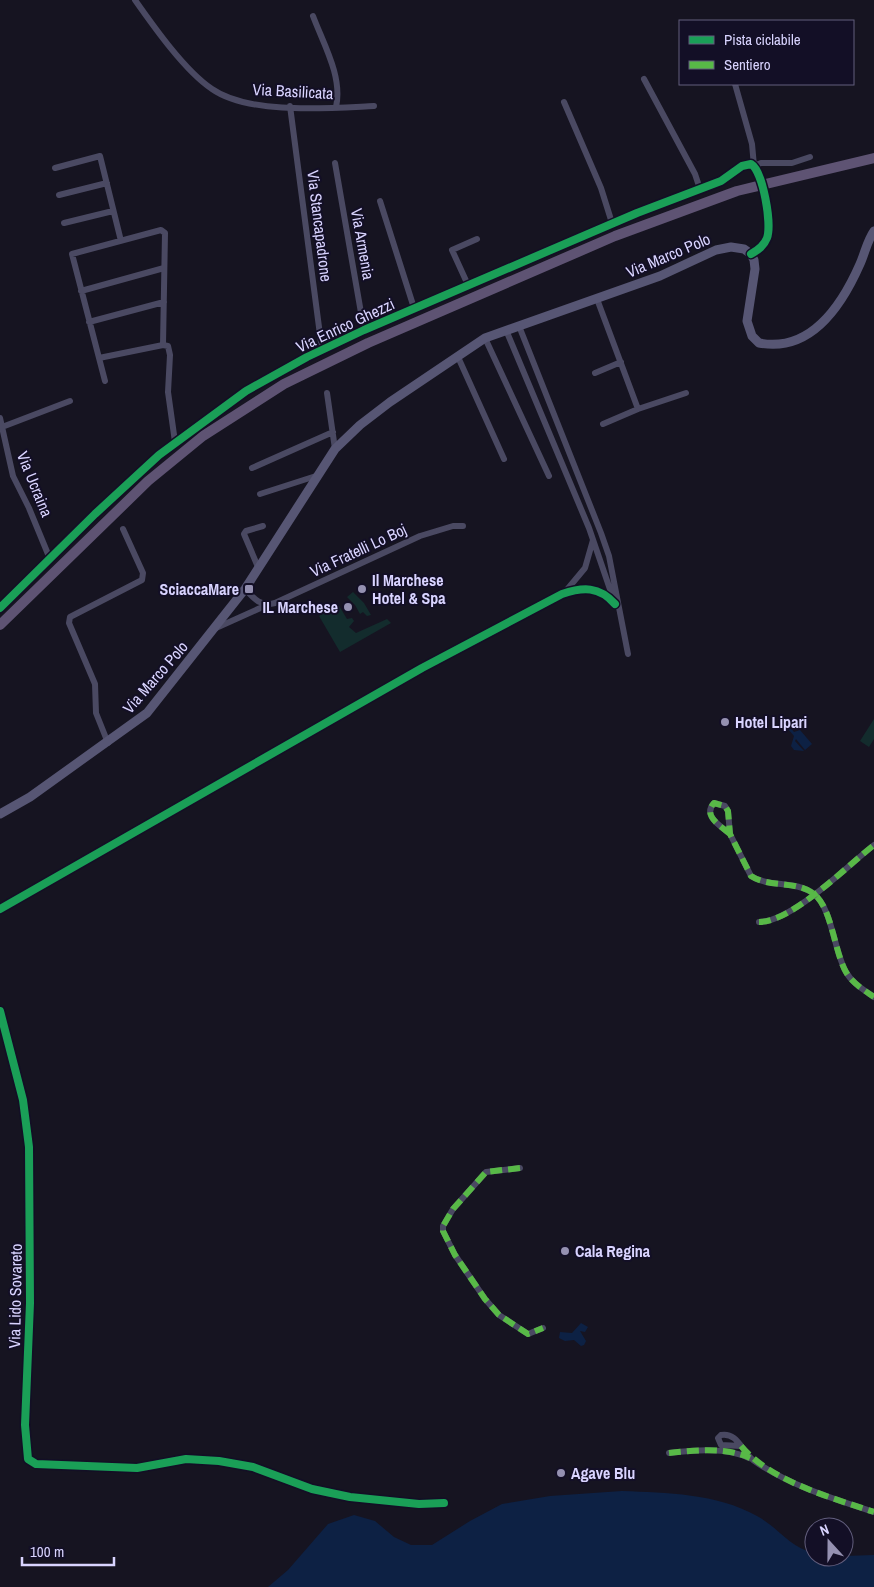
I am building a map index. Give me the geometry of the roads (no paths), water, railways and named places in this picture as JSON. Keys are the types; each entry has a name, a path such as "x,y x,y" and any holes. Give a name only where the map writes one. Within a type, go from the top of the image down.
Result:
{"main road":[{"path":"0,625 148,481 210,431 284,384 368,343 615,236 736,192 874,158"}],"street":[{"name":"Via Basilicata","path":"135,0 193,72 213,90 241,102 290,106 374,106"},
{"path":"313,16 332,66 337,88 336,107"},
{"path":"644,79 695,174 700,189"},
{"path":"735,85 752,144 755,169 769,219 767,239 763,246 751,254 755,270 747,321 752,336 759,343 780,345 803,336 818,326 836,310 847,293 874,232"},
{"path":"564,102 601,188 612,224"},
{"name":"Via Stancapadrone","path":"290,106 322,350"},
{"path":"55,168 100,156 112,211 121,241"},
{"name":"Via Enrico Ghezzi","path":"0,608 109,501 175,442 246,391 322,350 364,330 612,224 721,181 742,166 751,164 755,169 761,163 792,164 810,157"},
{"name":"Via Armenia","path":"335,163 364,330"},
{"path":"59,195 107,183"},
{"path":"380,201 414,308"},
{"path":"64,223 112,211"},
{"path":"105,381 72,254 160,230 165,233 163,345"},
{"path":"468,285 452,250 477,239"},
{"name":"Via Marco Polo","path":"0,814 30,797 108,743 147,713 245,589 335,449 360,425 390,402 485,338 660,276 723,248 744,249 751,254"},
{"path":"81,291 164,268"},
{"path":"597,299 638,408"},
{"path":"89,322 164,302"},
{"path":"519,326 598,523 612,570 628,654"},
{"path":"506,330 593,540 620,617"},
{"path":"485,338 549,476"},
{"path":"99,358 163,345 168,346 170,355 168,392 175,442"},
{"path":"458,357 504,459"},
{"path":"595,373 621,362"},
{"path":"327,393 335,449"},
{"path":"603,424 638,408 686,393"},
{"path":"2,427 70,401"},
{"name":"Via Ucraina","path":"0,418 14,476 30,508 50,559"},
{"path":"252,468 333,432"},
{"path":"0,453 7,450"},
{"path":"260,494 316,476"},
{"path":"258,567 244,534 246,530 263,526"},
{"name":"Via Fratelli Lo Boj","path":"216,628 267,605 286,599 420,536 453,526 463,526"},
{"path":"108,743 96,713 95,684 69,623 70,617 142,580 143,573 123,529"},
{"path":"562,594 576,581 585,568 593,540"},
{"path":"585,568 602,564 612,570"},
{"path":"0,909 422,668 562,594 578,589 596,589 607,582 612,570"},
{"path":"245,589 258,602 267,605"},
{"path":"596,589 615,604"},
{"path":"730,834 712,820 709,814 714,804 725,806 728,811 730,834 752,876 764,881 804,888 814,894 824,908 846,973 856,985 874,997"},
{"path":"759,922 780,918 814,894 874,845"},
{"name":"Via Lido Sovareto","path":"0,1011 23,1100 29,1147 30,1303 25,1425 28,1459 36,1464 137,1468 186,1459 219,1461 253,1467 312,1489 350,1497 419,1504 444,1502"},
{"path":"520,1168 486,1172 453,1209 443,1226 443,1231 455,1255 499,1315 528,1334 543,1328"},
{"path":"741,1446 752,1459"},
{"path":"669,1453 688,1451 737,1452 811,1491 874,1512"}],"water":[{"path":"790,727 794,732 800,730 812,744 805,750 796,739 795,741 804,751 794,750 791,746 794,736 788,729"},
{"path":"581,1323 588,1327 585,1332 580,1331 586,1341 584,1345 581,1346 574,1340 565,1341 559,1338 560,1332 572,1333"},
{"path":"622,1491 691,1496 725,1503 757,1516 798,1547 804,1549 804,1567 854,1567 854,1556 874,1555 874,1587 268,1587 288,1570 328,1524 354,1515 375,1521 394,1537 411,1545 432,1545 470,1521 502,1504 550,1496"}],"place":[{"name":"SciaccaMare","path":"249,589"},
{"name":"Il Marchese Hotel & Spa","path":"362,589"},
{"name":"IL Marchese","path":"348,607"},
{"name":"Hotel Lipari","path":"725,722"},
{"name":"Cala Regina","path":"565,1251"},
{"name":"Agave Blu","path":"561,1473"}]}
